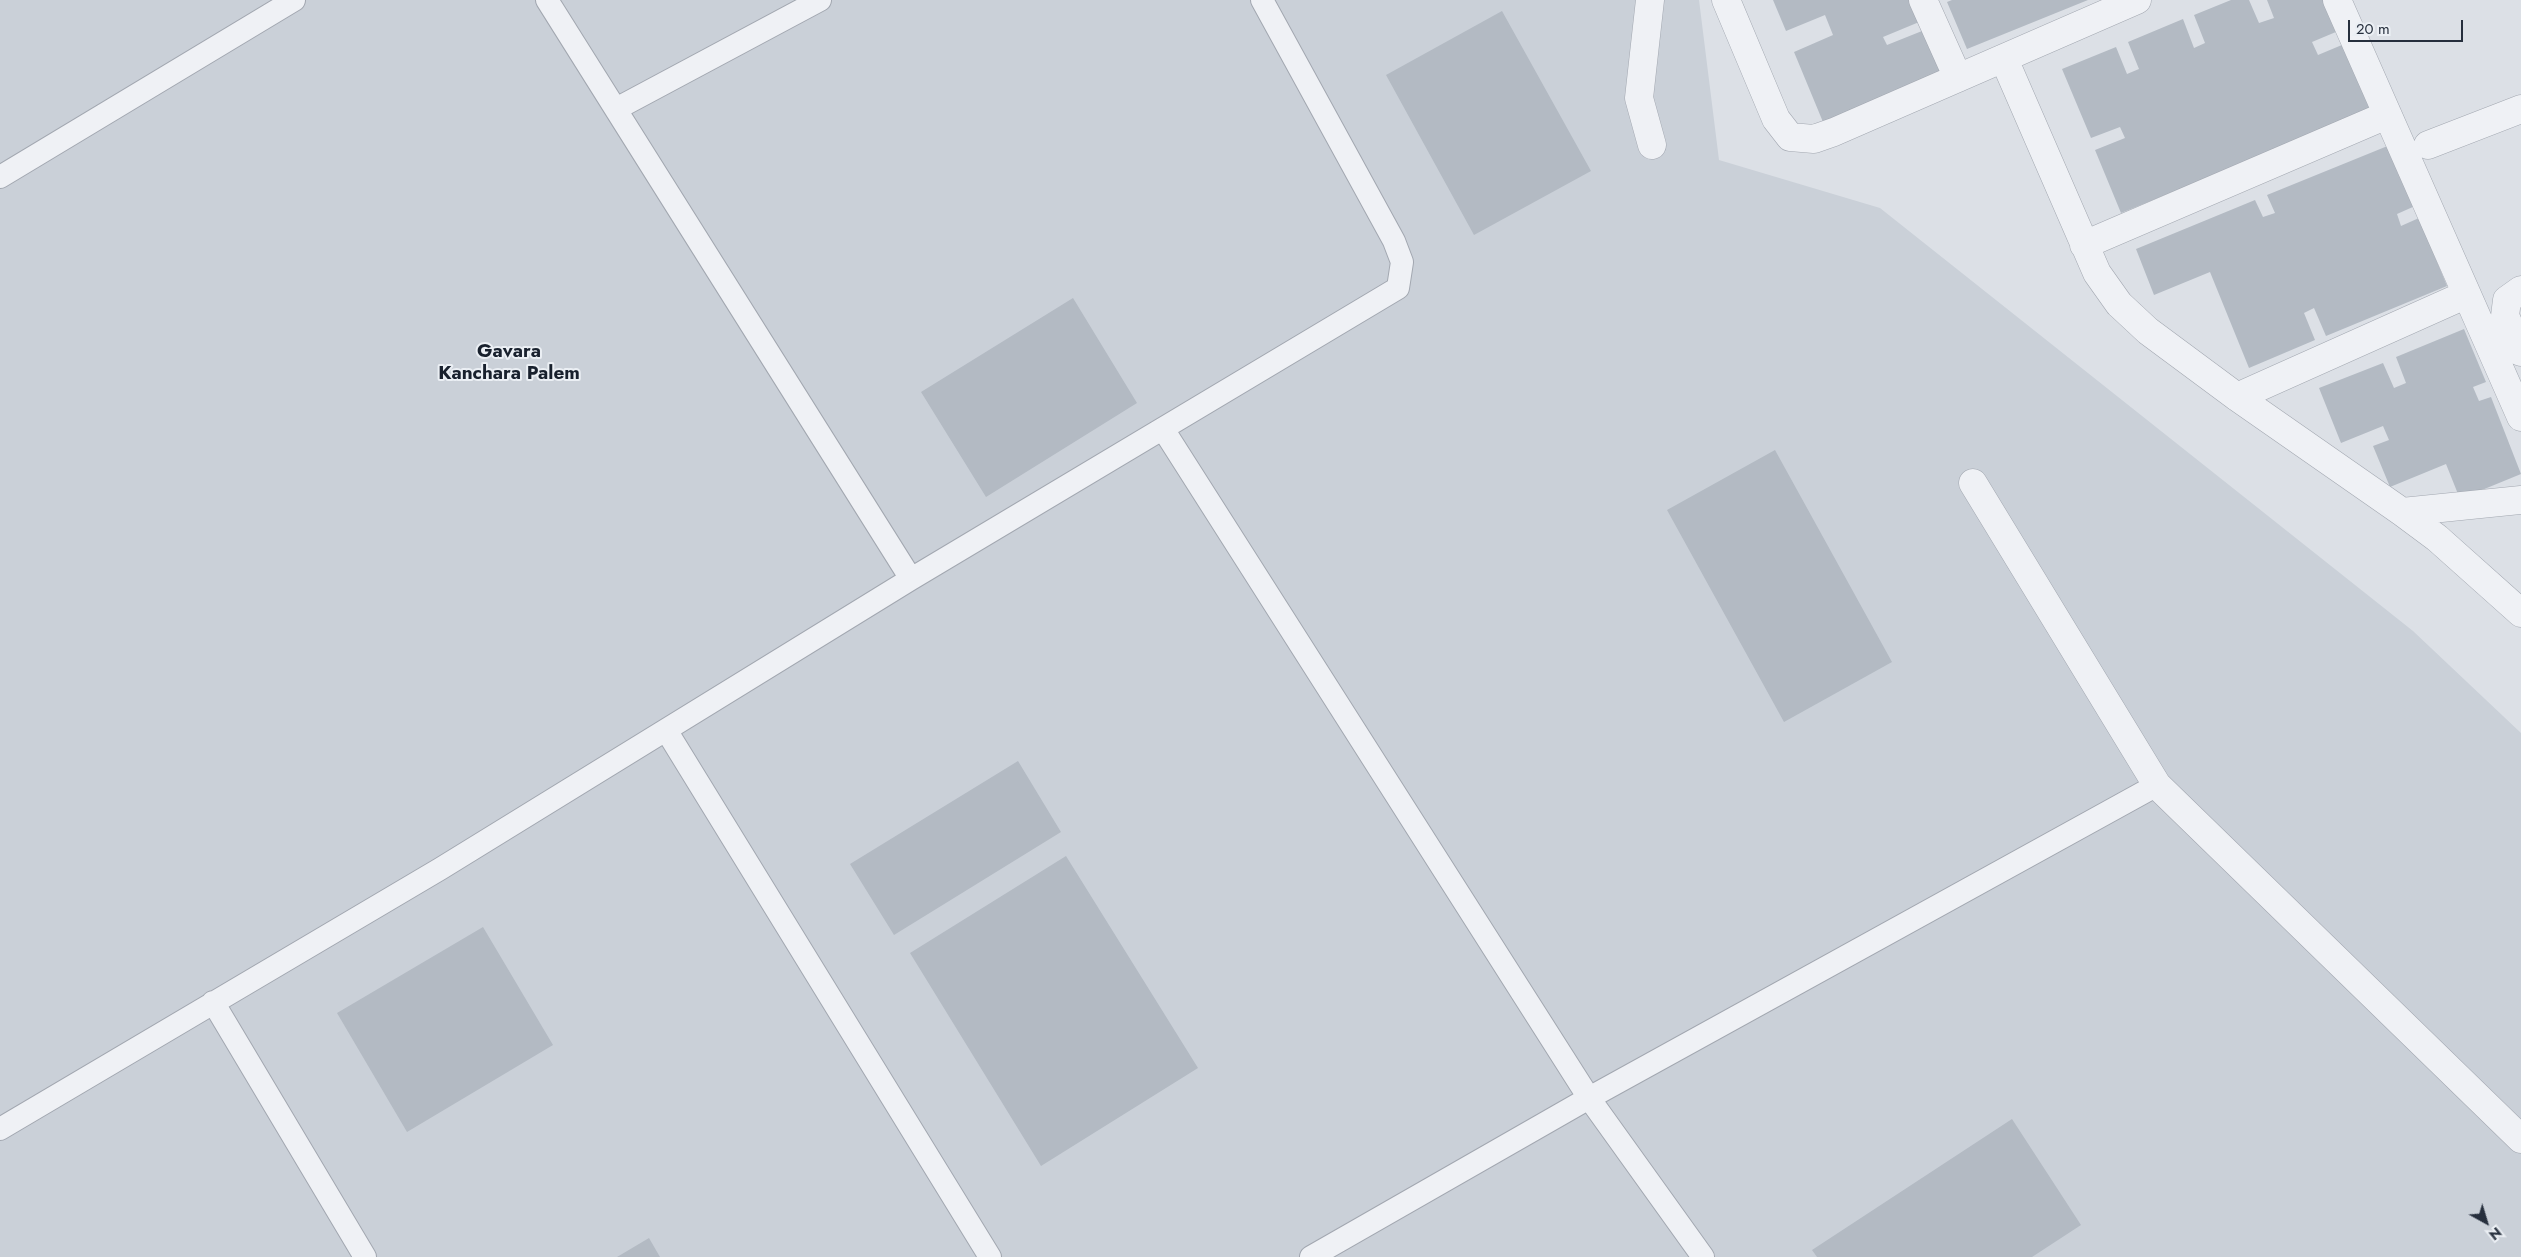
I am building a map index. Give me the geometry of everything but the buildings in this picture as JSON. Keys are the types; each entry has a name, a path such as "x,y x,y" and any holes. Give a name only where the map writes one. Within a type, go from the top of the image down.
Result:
{"street":[{"path":"1650,0 1639,98 1652,145"},
{"path":"1726,0 1776,119 1790,137 1814,139 2004,59 2137,0"},
{"path":"1923,0 1958,78"},
{"path":"2337,0 2465,295 2521,417"},
{"path":"2004,59 2097,273 2119,304 2148,331 2237,397 2437,538 2521,613"},
{"path":"2428,145 2521,109"},
{"path":"2084,245 2387,115"},
{"path":"2521,290 2507,300 2505,316 2521,352"},
{"path":"2237,397 2465,295"},
{"path":"1973,483 2157,785 2521,1139"},
{"path":"2402,512 2521,500"}],"lane":[{"path":"0,178 294,0"},
{"path":"547,0 911,579"},
{"path":"616,109 820,0"},
{"path":"0,1129 440,869 911,579 1398,288 1402,262 1394,241 1262,0"},
{"path":"1163,429 1589,1098 1703,1257"},
{"path":"666,730 990,1257"},
{"path":"1311,1257 1589,1098 2157,785"},
{"path":"214,1002 365,1257"}],"shaded area":[{"path":"0,0 1699,0 1719,160 1880,208 2413,631 2521,733 2521,1257 0,1257"}],"district":[{"name":"Gavara Kanchara Palem","path":"509,363"}]}
